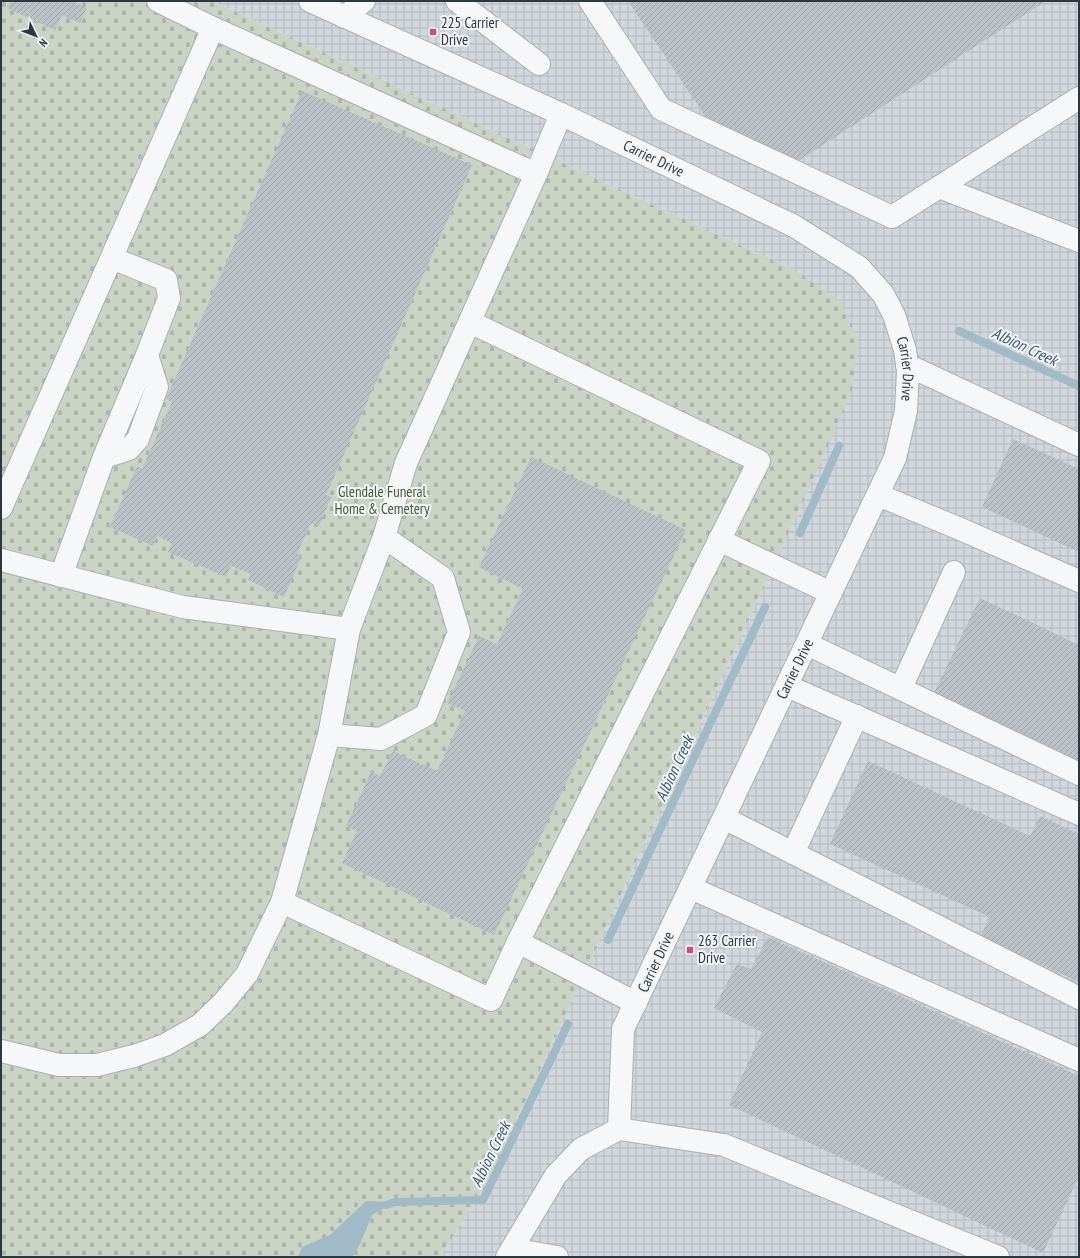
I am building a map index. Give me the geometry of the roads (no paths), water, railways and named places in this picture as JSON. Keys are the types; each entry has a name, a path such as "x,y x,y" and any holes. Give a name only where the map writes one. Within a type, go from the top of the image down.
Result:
{"street":[{"path":"158,1 213,28 536,174"},
{"name":"Carrier Drive","path":"310,1 561,114 794,226 859,267 883,294 894,315 904,350 907,365 906,411 895,458 623,1029 619,1129"},
{"path":"344,17 364,1"},
{"path":"457,1 539,64"},
{"path":"590,1 661,109 892,217 1079,98"},
{"path":"1,508 213,28"},
{"path":"1,1051 59,1065 97,1065 134,1056 165,1045 200,1025 223,1003 247,974 282,902 329,735 349,629 384,537 406,463 536,174 561,114"},
{"path":"939,187 1079,241"},
{"path":"61,576 104,457 129,449 138,439 157,388 147,355 169,298 166,280 112,258"},
{"path":"282,902 491,1000 518,942 759,461 470,322"},
{"path":"907,365 1079,445"},
{"path":"878,495 1079,581"},
{"path":"329,735 381,739 426,715 459,632 443,578 384,537"},
{"path":"719,540 831,593"},
{"path":"1,560 183,607 349,629"},
{"path":"901,688 954,572"},
{"path":"807,644 1079,774"},
{"path":"787,686 1079,814"},
{"path":"793,854 857,716"},
{"path":"724,818 1079,998"},
{"path":"691,888 1079,1060"},
{"path":"518,942 636,1004"},
{"path":"557,1257 509,1253 556,1175 581,1149 619,1129 724,1145 998,1257"}],"water":[{"path":"366,1201 395,1202 372,1215 360,1244 352,1257 298,1257 302,1247 330,1235"}],"waterway":[{"name":"Albion Creek","path":"959,331 1079,386"},
{"name":"Albion Creek","path":"800,533 839,446"},
{"name":"Albion Creek","path":"608,940 765,607"},
{"name":"Albion Creek","path":"386,1205 395,1202 483,1200 568,1024"}],"place":[{"name":"225 Carrier Drive","path":"433,32"},
{"name":"263 Carrier Drive","path":"690,950"}],"park label":[{"name":"Glendale Funeral Home & Cemetery","path":"382,500"}]}
